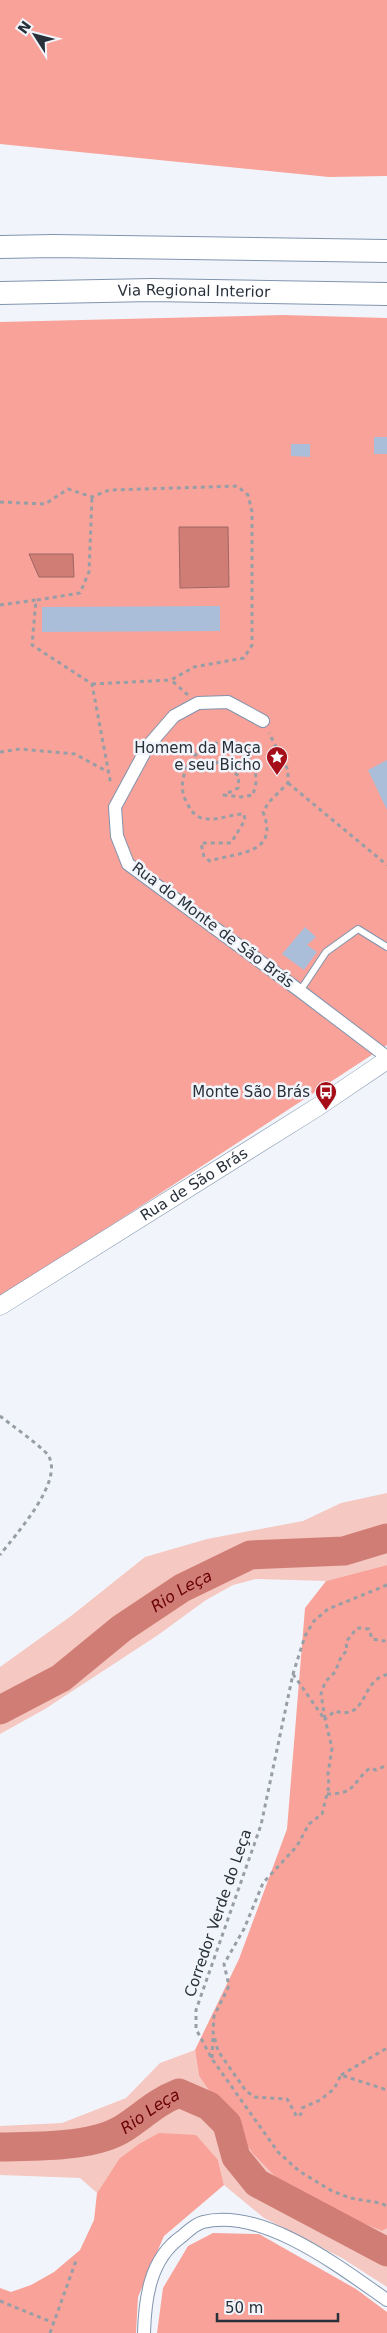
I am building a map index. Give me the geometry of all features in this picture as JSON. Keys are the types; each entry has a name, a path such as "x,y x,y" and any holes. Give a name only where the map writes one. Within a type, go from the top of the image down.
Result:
{"highway":[{"path":"0,231 53,246"},
{"path":"0,247 53,246 387,252"},
{"name":"Via Regional Interior","path":"0,293 152,290 387,294"}],"main road":[{"name":"Rua de São Brás","path":"0,1306 319,1106 387,1059"}],"street":[{"path":"115,807 148,746 174,716 198,704 228,702 263,721"},
{"name":"Rua do Monte de São Brás","path":"115,807 118,836 128,864 300,991 387,1059"},
{"path":"144,2333 145,2305 155,2270 174,2242 201,2222 231,2219 263,2227 326,2257 387,2300"}],"lane":[{"path":"300,991 326,952 358,929 387,947"}],"path":[{"path":"0,502 45,504 68,489 92,497 110,490 237,486 248,495 252,512 252,646 244,658 194,667 172,680 92,684 32,645 36,600"},
{"path":"0,605 80,593 89,572 92,497"},
{"path":"172,680 198,704"},
{"path":"92,684 115,807"},
{"path":"202,772 218,762 238,776 238,788 224,795 235,797 253,795 257,778 247,754 229,744 218,743 204,749 189,762 182,780 183,794 191,810 200,818 209,819 244,814 242,826 231,843 201,843 204,857 210,861 226,855 241,854 259,847 264,840 268,824 263,812 269,802 288,783 288,770 263,721"},
{"path":"0,752 20,749 75,754 109,773"},
{"path":"288,783 387,865"},
{"path":"0,1416 48,1456 51,1470 45,1494 0,1555"},
{"name":"Corredor Verde do Leça","path":"387,1585 328,1609 314,1621 305,1636 293,1674 261,1825 196,2010 196,2029 212,2059 259,2129 278,2152 299,2171 332,2191 350,2198 387,2206"},
{"path":"212,2059 214,2016 229,1986 224,1964 232,1946 244,1929 263,1883 297,1846 308,1824 322,1814 327,1794 329,1761 332,1748 321,1694 325,1682 335,1672 342,1655 347,1651 346,1642 357,1628 369,1629 372,1639 384,1641 387,1638"},
{"path":"293,1674 325,1719"},
{"path":"325,1719 335,1711 353,1711 358,1708 375,1680 387,1674"},
{"path":"327,1794 343,1794 358,1782 362,1774 370,1768 376,1770 387,1765"},
{"path":"213,2032 218,2051 246,2092 255,2097 287,2099 297,2117 301,2114 302,2108 320,2100 334,2089 341,2075 387,2048"},
{"path":"341,2075 387,2090"},
{"path":"50,2333 77,2258"},
{"path":"0,2301 54,2323"}],"shaded area":[{"path":"0,0 387,0 387,176 329,177 0,144"},
{"path":"283,315 387,318 387,1045 0,1298 0,322"},
{"path":"179,527 228,527 229,587 180,588"},
{"path":"29,554 73,554 74,577 39,577"},
{"path":"387,1493 387,1565 326,1581 256,1579 233,1585 206,1600 158,1635 45,1709 0,1734 0,1667 71,1616 145,1557 207,1539 303,1521 341,1503"},
{"path":"387,1565 387,2228 382,2231 293,2195 253,2154 199,2076 195,2050 239,1959 287,1829 305,1608 326,1581"},
{"path":"195,2050 199,2076 253,2154 293,2195 382,2231 387,2228 387,2287 342,2258 264,2218 224,2185 218,2160 119,2159 97,2193 80,2178 0,2175 0,2126 62,2123 126,2098 160,2063"},
{"path":"159,2133 196,2135 218,2160 224,2185 164,2236 138,2297 136,2333 0,2333 0,2288 11,2292 31,2285 54,2272 80,2250 94,2220 97,2193 119,2159 139,2144"},
{"path":"213,2233 259,2234 356,2289 387,2312 387,2333 157,2333 163,2288 188,2246"}],"building":[{"path":"374,437 387,437 387,454 374,454"},
{"path":"291,444 310,444 310,457 291,456"},
{"path":"220,606 220,631 42,632 42,607"},
{"path":"387,760 387,810 368,770"},
{"path":"305,927 316,937 307,945 317,952 304,970 282,954"}],"waterway":[{"name":"Rio Leça","path":"0,1710 61,1678 122,1628 182,1588 250,1555 344,1551 387,1538"},
{"name":"Rio Leça","path":"0,2147 64,2145 81,2143 111,2135 179,2093 209,2106 227,2124 236,2157 257,2183 387,2252"}],"place":[{"name":"Homem da Maça e seu Bicho","path":"277,776"},
{"name":"Monte São Brás","path":"326,1111"}]}
